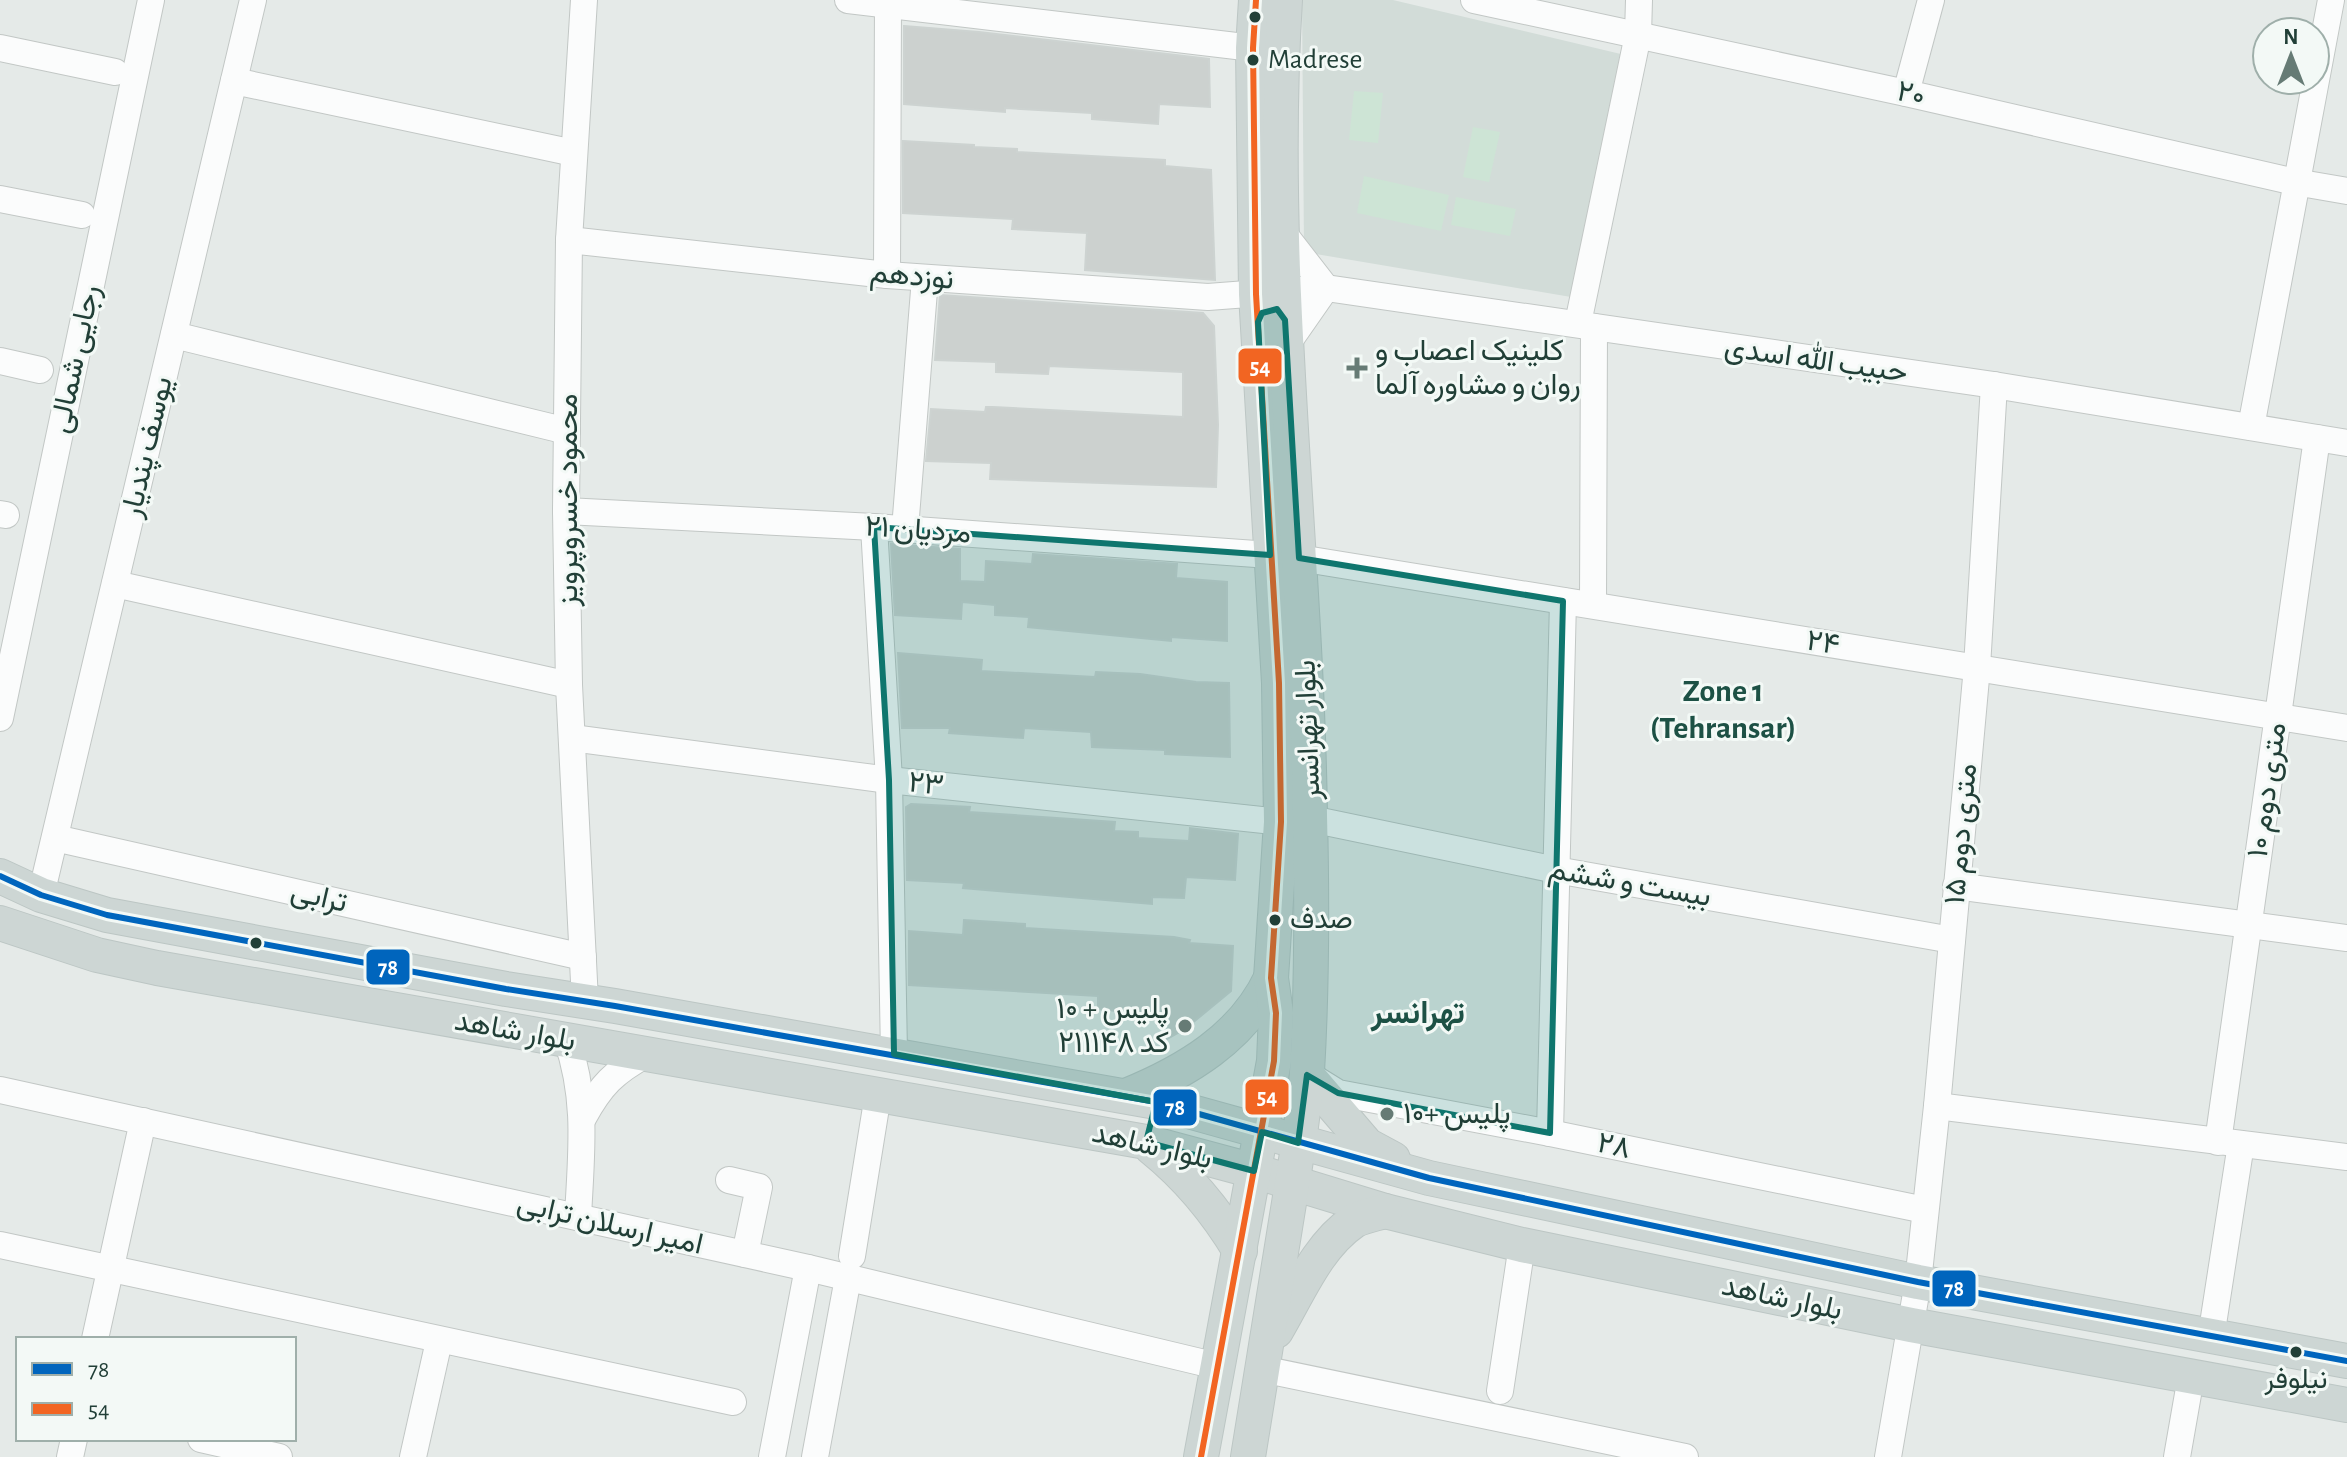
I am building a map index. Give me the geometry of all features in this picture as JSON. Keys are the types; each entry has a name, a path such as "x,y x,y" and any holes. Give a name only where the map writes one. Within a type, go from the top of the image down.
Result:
{"main road":[{"name":"بلوار تهرانسر","path":"1248,1457 1307,1075 1296,820 1279,683 1284,556 1273,290 1253,48 1256,0"},
{"name":"بلوار تهرانسر","path":"1273,290 1285,0"},
{"name":"بلوار تهرانسر","path":"1201,1457 1274,1061 1276,1013 1271,978 1296,820"},
{"name":"بلوار شاهد","path":"0,876 41,895 107,915 165,927 1141,1099 1429,1178 1918,1282 2347,1361"},
{"name":"بلوار شاهد","path":"0,923 112,959 1146,1142 1385,1211 1522,1245 1911,1325 2347,1405"},
{"path":"1240,1251 1225,1226 1185,1175 1146,1142 1141,1099 1213,1050 1248,1017 1262,999 1271,978"},
{"path":"1307,1075 1367,1145 1429,1178"},
{"path":"1265,1357 1316,1261 1355,1220 1385,1211"}],"street":[{"name":"رجایی شمالی","path":"0,718 151,0"},
{"name":"یوسف پندیار","path":"41,895 253,0"},
{"name":"محمود خسروپرویز","path":"584,0 569,240 566,511 569,685 585,1001"},
{"path":"848,0 1253,48"},
{"name":"۲۰","path":"1474,0 2347,191"},
{"path":"1593,605 1586,325 1638,35 1639,0"},
{"path":"1906,93 1931,0"},
{"path":"2251,427 2331,0"},
{"path":"887,275 888,3"},
{"path":"0,48 115,72"},
{"path":"234,81 574,153"},
{"path":"0,199 82,215"},
{"name":"نوزدهم","path":"569,240 925,278 1208,297 1273,290"},
{"path":"905,529 925,278"},
{"path":"1273,290 1326,288"},
{"path":"1273,290 1326,288"},
{"name":"حبیب الله اسدی","path":"1273,290 1326,288 1586,325 1994,385 2347,443"},
{"path":"174,335 567,431"},
{"path":"0,361 40,370"},
{"name":"۱۵ متری دوم","path":"1888,1457 1918,1282 1937,1106 1977,667 1994,385"},
{"name":"۱۰ متری دوم","path":"2211,1337 2248,925 2317,438"},
{"name":"۲۱ مردیان","path":"566,511 874,527 1284,556"},
{"path":"874,527 889,780 894,1054"},
{"name":"۲۴","path":"1284,556 2347,728"},
{"path":"115,584 569,685"},
{"path":"1550,1133 1563,601"},
{"name":"۲۳","path":"572,738 889,780 1296,820"},
{"name":"بیست و ششم","path":"1296,820 1952,940"},
{"name":"ترابی","path":"55,838 583,957"},
{"path":"1956,886 2347,938"},
{"path":"567,1040 577,1070 583,1118 578,1217"},
{"path":"583,1118 598,1091 620,1069 647,1054"},
{"name":"۲۸","path":"1307,1075 1338,1093 1925,1210"},
{"name":"امیر ارسلان ترابی","path":"0,1090 808,1268 850,1267 1217,1366"},
{"path":"815,1457 878,1095"},
{"path":"1937,1106 2347,1157"},
{"path":"95,1337 143,1121"},
{"path":"729,1180 759,1187 745,1254"},
{"path":"0,1245 733,1402"},
{"path":"1500,1391 1522,1245"},
{"path":"772,1457 808,1268"},
{"path":"413,1457 439,1341"},
{"path":"1265,1357 1685,1457"},
{"path":"2177,1457 2191,1377"},
{"path":"210,1441 279,1457"}],"highlighted area":[{"path":"1277,309 1285,320 1299,558 1563,601 1550,1133 1338,1093 1307,1075 1298,1143 1262,1132 1254,1171 1146,1142 1156,1102 894,1054 889,780 874,527 1270,555 1258,322 1262,313"}],"shaded area":[{"path":"1302,0 1393,0 1625,55 1571,297 1304,252"}],"green space":[{"path":"1354,91 1383,93 1378,143 1349,140"},
{"path":"1473,127 1500,132 1489,182 1463,177"},
{"path":"1364,176 1449,195 1441,231 1357,213"},
{"path":"1456,197 1516,209 1510,236 1451,225"}],"building":[{"path":"904,26 1209,59 1210,107 1159,104 1158,124 1092,119 1092,113 1005,108 1005,112 904,104"},
{"path":"903,141 1017,149 1017,152 1165,160 1165,166 1211,170 1215,280 1085,270 1087,233 1012,229 1013,219 903,213"},
{"path":"940,295 1203,313 1214,326 1218,425 1216,487 990,479 991,463 926,461 931,409 985,412 986,407 993,407 1183,417 1183,372 1049,366 1048,374 996,372 996,362 935,360"},
{"path":"891,544 960,549 960,581 985,582 986,561 1032,564 1033,554 1177,564 1176,578 1227,582 1227,641 1171,637 1171,641 1028,627 1029,617 995,615 995,605 962,602 961,619 895,615"},
{"path":"898,653 982,660 981,671 1095,677 1096,672 1140,674 1229,683 1230,757 1092,747 1091,732 1024,728 1023,738 949,733 950,728 902,728"},
{"path":"911,804 970,807 969,812 1115,822 1114,831 1138,832 1138,838 1189,841 1190,828 1238,834 1235,880 1186,877 1184,898 1152,897 1152,904 963,888 964,883 907,880 906,807"},
{"path":"964,920 1025,924 1025,928 1174,937 1190,940 1189,943 1233,946 1231,991 1185,1029 1167,1039 1168,1016 1098,1009 1098,996 909,985 909,931 963,935"}],"transit line":[{"name":"54","path":"1201,1457 1274,1061 1276,1013 1271,978 1281,822 1279,683 1256,294 1253,48 1256,0"},
{"name":"78","path":"0,876 41,895 107,915 506,989 1156,1102 1429,1178 1918,1282 2347,1361"}],"place":[{"name":"Madrese","path":"1253,60"},
{"name":"کلینیک اعصاب و روان و مشاوره آلما","path":"1357,368"},
{"name":"صدف","path":"1275,920"},
{"name":"پلیس + ۱۰ کد ۲۱۱۱۴۸","path":"1185,1026"},
{"name":"پلیس +۱۰","path":"1387,1114"},
{"name":"نیلوفر","path":"2296,1352"}],"district":[{"name":"Zone 1 (Tehransar)","path":"1723,710"},
{"name":"تهرانسر","path":"1418,1013"}]}
